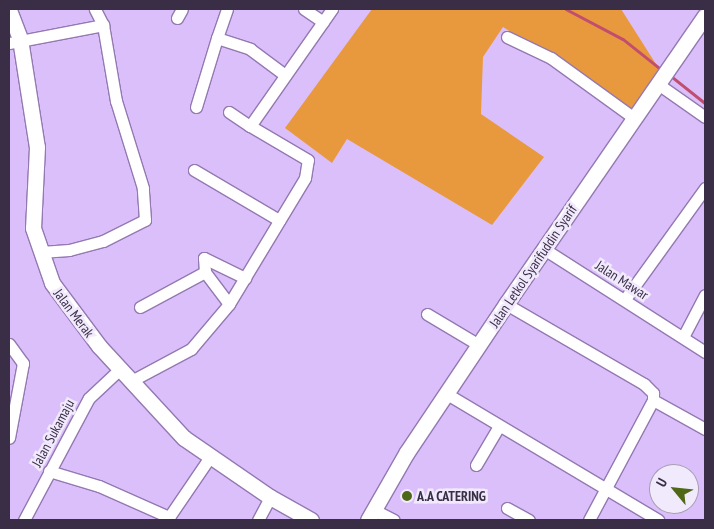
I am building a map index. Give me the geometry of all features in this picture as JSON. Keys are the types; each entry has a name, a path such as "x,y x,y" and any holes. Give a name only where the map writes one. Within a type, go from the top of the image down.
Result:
{"street":[{"path":"41,252 69,250 103,241 145,220 143,188 116,101 103,26 95,9"},
{"path":"196,107 227,9"},
{"path":"304,9 323,22"},
{"path":"250,126 332,9"},
{"name":"Jalan Merak","path":"9,10 37,147 33,228 52,283 73,314 120,369 133,380 184,438 270,497 311,520"},
{"name":"Jalan Letkol Syarifuddin Syarif","path":"371,515 407,452 506,304 705,16"},
{"path":"15,41 103,26"},
{"path":"507,37 551,58 634,118"},
{"path":"217,38 250,49 285,75"},
{"path":"659,83 705,117"},
{"path":"133,380 191,350 229,304 305,178 308,160 228,112"},
{"path":"194,170 279,220"},
{"path":"625,299 705,188"},
{"name":"Jalan Mawar","path":"544,249 625,299 705,352"},
{"path":"229,304 205,272 202,261 207,257 245,278"},
{"path":"140,307 205,272"},
{"path":"683,337 705,295"},
{"path":"506,304 652,390 653,400 589,520"},
{"path":"427,314 479,345"},
{"path":"9,344 23,363 9,438"},
{"name":"Jalan Sukamaju","path":"24,520 89,398 120,369"},
{"path":"447,394 658,520"},
{"path":"653,400 705,429"},
{"path":"476,465 499,426"},
{"path":"49,471 99,486 168,519 210,457"},
{"path":"258,520 270,497"},
{"path":"508,508 529,520"},
{"path":"371,515 394,520"}],"shaded area":[{"path":"372,9 621,9 661,72 633,112 503,27 483,57 481,114 544,157 492,225 347,139 332,163 285,128"}],"waterway":[{"path":"566,9 623,39 662,70"},
{"path":"671,76 705,103"}],"place":[{"name":"A.A CATERING","path":"407,496"}]}
